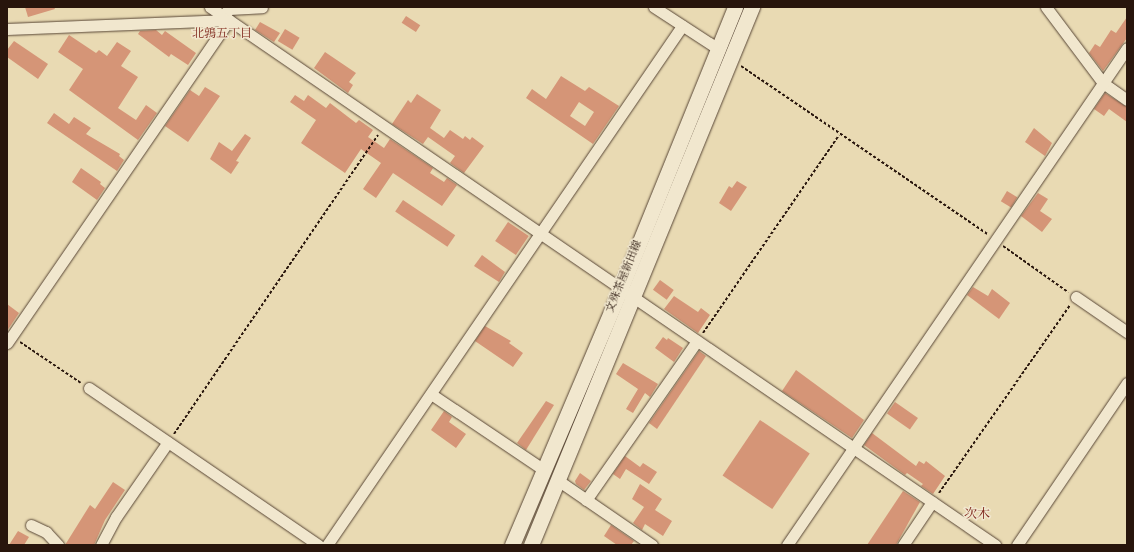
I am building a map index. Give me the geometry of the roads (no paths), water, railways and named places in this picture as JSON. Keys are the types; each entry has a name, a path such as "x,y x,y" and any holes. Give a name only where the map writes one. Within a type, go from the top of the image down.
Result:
{"main road":[{"name":"文殊茶屋新田線","path":"531,545 559,481 626,292 717,48 735,7"},
{"name":"文殊茶屋新田線","path":"512,545 544,470 626,292 752,7"}],"street":[{"path":"210,7 995,545"},
{"path":"8,338 226,18 230,9 262,7"},
{"path":"654,7 717,48"},
{"path":"1046,7 1104,83 1127,100"},
{"path":"7,29 226,18"},
{"path":"327,545 542,235 682,26"},
{"path":"787,545 1127,48"},
{"path":"1076,297 1127,332"},
{"path":"586,500 697,341"},
{"path":"1017,545 1127,382"},
{"path":"89,388 318,545"},
{"path":"431,394 544,470"},
{"path":"101,545 116,517 168,442"},
{"path":"559,481 652,545"},
{"path":"903,545 932,502"},
{"path":"31,525 46,532 58,545"}],"district":[{"name":"北鶉五丁目","path":"222,35"},
{"name":"次木","path":"977,515"}]}
